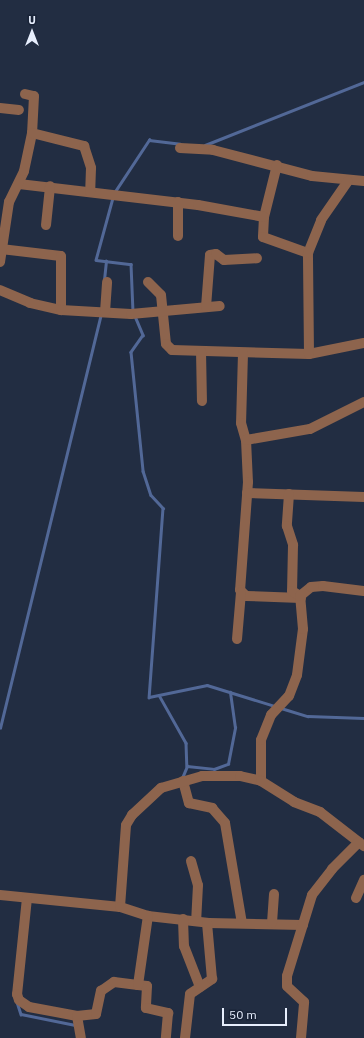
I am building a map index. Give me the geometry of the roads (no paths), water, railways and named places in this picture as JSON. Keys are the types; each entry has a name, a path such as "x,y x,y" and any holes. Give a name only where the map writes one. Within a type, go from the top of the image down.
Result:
{"street":[{"path":"0,262 10,202 19,184 32,133 34,96 25,94"},
{"path":"0,108 19,110"},
{"path":"32,133 84,146 91,168 90,192"},
{"path":"180,148 213,150 277,165 312,176 348,180 364,180"},
{"path":"277,165 264,217 262,235 265,239 308,253"},
{"path":"309,354 306,291 308,253 321,220 348,180"},
{"path":"19,184 50,186 121,197 178,202 264,217"},
{"path":"46,225 50,186"},
{"path":"178,202 178,236"},
{"path":"1,249 61,256 61,310"},
{"path":"206,307 210,255 216,254 224,260 257,258"},
{"path":"101,312 107,282"},
{"path":"148,282 161,295 168,349 243,353 309,354 364,343"},
{"path":"0,290 35,305 61,310 135,313 220,306"},
{"path":"201,351 202,400"},
{"path":"237,639 247,492 246,440 241,423 243,353"},
{"path":"246,440 310,429 364,402"},
{"path":"247,492 364,497"},
{"path":"289,494 287,526 293,545 292,592 300,597"},
{"path":"241,592 246,596 300,597 311,587 323,586 364,591"},
{"path":"261,781 261,740 271,715 289,696 297,675 303,629 300,597"},
{"path":"120,907 126,825 146,800 161,788 183,781 223,775 261,781 294,802 320,812 362,844 332,869 312,895 286,981 292,992 304,1002 301,1038"},
{"path":"183,781 189,803 212,808 225,822 242,924"},
{"path":"191,861 198,885 196,921"},
{"path":"356,898 364,880"},
{"path":"272,923 274,894"},
{"path":"0,895 120,907 148,916 207,923 272,923 303,925"},
{"path":"27,898 17,994 19,1000 29,1007 77,1016 96,1014 101,991 114,982 147,986 146,1008 168,1013 187,1014"},
{"path":"138,985 148,916"},
{"path":"183,919 184,946 200,987"},
{"path":"185,1038 190,994 212,979 207,923"},
{"path":"166,1038 168,1013"},
{"path":"77,1016 81,1038"}],"waterway":[{"path":"205,145 364,82"},
{"path":"114,193 149,140 180,144"},
{"path":"113,198 96,260 131,264 133,311"},
{"path":"104,280 106,261"},
{"path":"0,728 101,315"},
{"path":"135,316 143,335 131,352 143,471 151,495 163,508 149,697 207,685 275,706"},
{"path":"182,778 187,766 214,769 228,764 235,728 230,692"},
{"path":"159,695 186,743 187,766"},
{"path":"281,708 308,716 364,718"},
{"path":"17,1002 21,1014 75,1025"}]}
